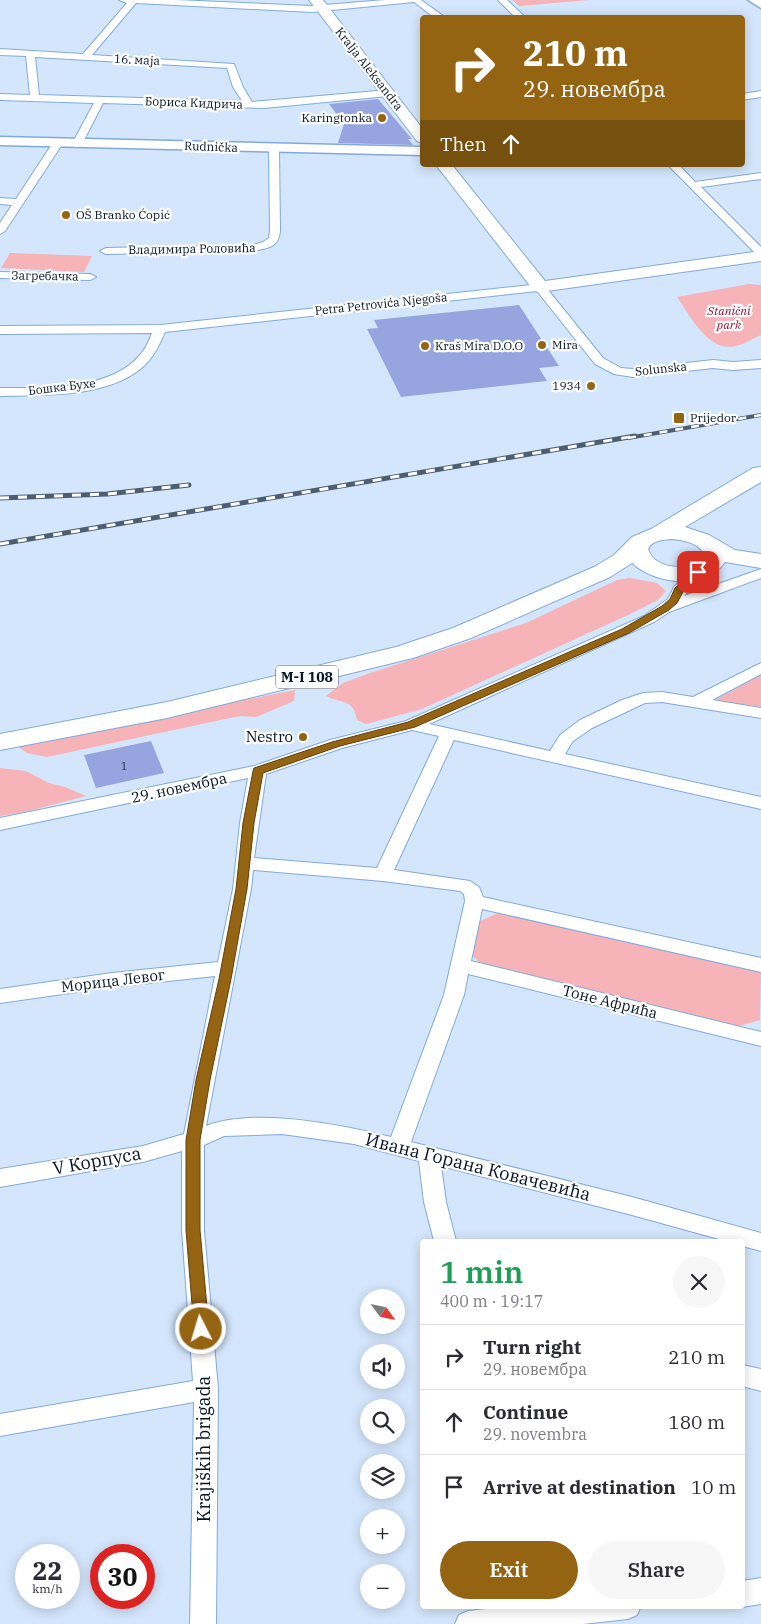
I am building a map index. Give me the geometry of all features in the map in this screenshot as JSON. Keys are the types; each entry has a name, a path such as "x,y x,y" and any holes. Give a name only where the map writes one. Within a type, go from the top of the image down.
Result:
{"main road":[{"name":"Kralja Aleksandra","path":"319,4 420,135"},
{"path":"446,167 540,287"},
{"name":"Petra Petrovića Njegoša","path":"540,287 761,255"},
{"name":"M-I 108","path":"0,742 167,710 404,653 462,633 602,572 622,560 640,541 656,534 761,473"},
{"path":"698,510 695,526 704,556"},
{"path":"656,534 672,532 704,556 759,565"},
{"path":"636,547 636,554 640,561 654,569"},
{"name":"M-I 108","path":"602,572 654,569 685,574 704,556"}],"street":[{"path":"123,0 319,4 413,0"},
{"path":"85,57 133,0"},
{"path":"416,0 424,8 437,15"},
{"path":"502,0 519,15"},
{"path":"754,0 761,4"},
{"name":"16. маја","path":"0,52 231,66 238,88 248,105"},
{"path":"30,53 35,98"},
{"name":"Бориса Kидрича","path":"0,97 248,105 388,93"},
{"path":"745,97 761,94"},
{"path":"77,144 100,100"},
{"name":"Rudnička","path":"0,141 420,151"},
{"path":"0,231 58,143"},
{"name":"Владимира Роловића","path":"106,251 246,248 268,245 274,239 275,230 274,148"},
{"path":"675,167 761,255"},
{"path":"693,184 761,176"},
{"path":"0,201 19,202"},
{"name":"Загребачка","path":"0,275 90,277"},
{"name":"Petra Petrovića Njegoša","path":"0,330 160,329 540,287"},
{"name":"Solunska","path":"540,287 599,361 618,371 633,373 713,364 734,366 761,364"},
{"name":"Бошка Бухе","path":"0,392 76,387 114,378 135,367 143,360 160,329"},
{"name":"29. новембра","path":"0,824 258,771 336,744 412,724 625,631 666,608 674,601 678,590 704,556"},
{"path":"666,608 759,565"},
{"path":"654,569 672,580 678,590"},
{"path":"695,702 761,668"},
{"path":"555,758 566,739 586,724 628,702 643,698 662,697 761,713"},
{"path":"412,724 555,758 761,803"},
{"path":"383,875 449,733"},
{"name":"Krajiških brigada","path":"203,1624 206,1388 193,1230 193,1140 203,1080 242,889 248,823 258,771"},
{"path":"244,863 383,875 464,885 473,890 475,894 474,901 454,995 398,1147"},
{"path":"474,901 761,965"},
{"name":"Тоне Афрића","path":"461,965 760,1037"},
{"name":"Морица Левог","path":"0,996 112,980 227,968"},
{"name":"Ивана Горана Ковачевића","path":"193,1140 222,1128 282,1126 354,1136 632,1206 761,1242"},
{"name":"V Корпуса","path":"0,1178 143,1154 193,1140"},
{"path":"429,1155 435,1202 444,1239"},
{"path":"745,1376 761,1380"},
{"path":"0,1425 206,1388"},
{"path":"745,1594 761,1592"},
{"path":"468,1624 531,1612 580,1609"}],"green space":[{"path":"512,0 589,0 519,6"},
{"path":"10,253 92,256 84,272 1,268"},
{"name":"Stanični park","path":"749,284 761,285 761,335 736,346 726,347 708,338 694,322 677,297"},
{"path":"630,578 657,583 666,591 658,600 628,615 422,709 366,724 357,720 350,705 326,696 343,683 526,623 617,580"},
{"path":"761,675 761,707 715,700"},
{"path":"295,690 294,701 256,717 241,716 230,718 47,757 27,753 17,746"},
{"path":"0,768 26,771 49,783 65,787 86,796 25,812 0,816"},
{"path":"498,913 755,968 761,973 760,1020 739,1026 481,964 469,952 476,923"}],"building":[{"name":"Karingtonka","path":"378,99 412,139 408,139 413,145 338,143 344,124 329,104"},
{"name":"Kraš Mira D.O.O","path":"519,305 559,366 539,368 547,381 401,397 367,329 378,328 374,320"},
{"path":"151,741 164,773 96,788 84,755"}],"railway":[{"path":"628,438 761,415"},
{"path":"0,544 635,436"},
{"path":"0,498 107,494 189,485"}],"place":[{"name":"Karingtonka","path":"382,118"},
{"name":"OŠ Branko Ćopić","path":"66,215"},
{"name":"Mira","path":"542,345"},
{"name":"Kraš Mira D.O.O","path":"425,346"},
{"name":"1934","path":"591,386"},
{"name":"Prijedor","path":"679,418"},
{"name":"Nestro","path":"303,737"}],"route":[{"path":"201,1329 193,1230 193,1140 203,1080 242,889 248,823 258,771 336,744 412,724 625,631 666,608 674,601 678,590 698,572"}]}
